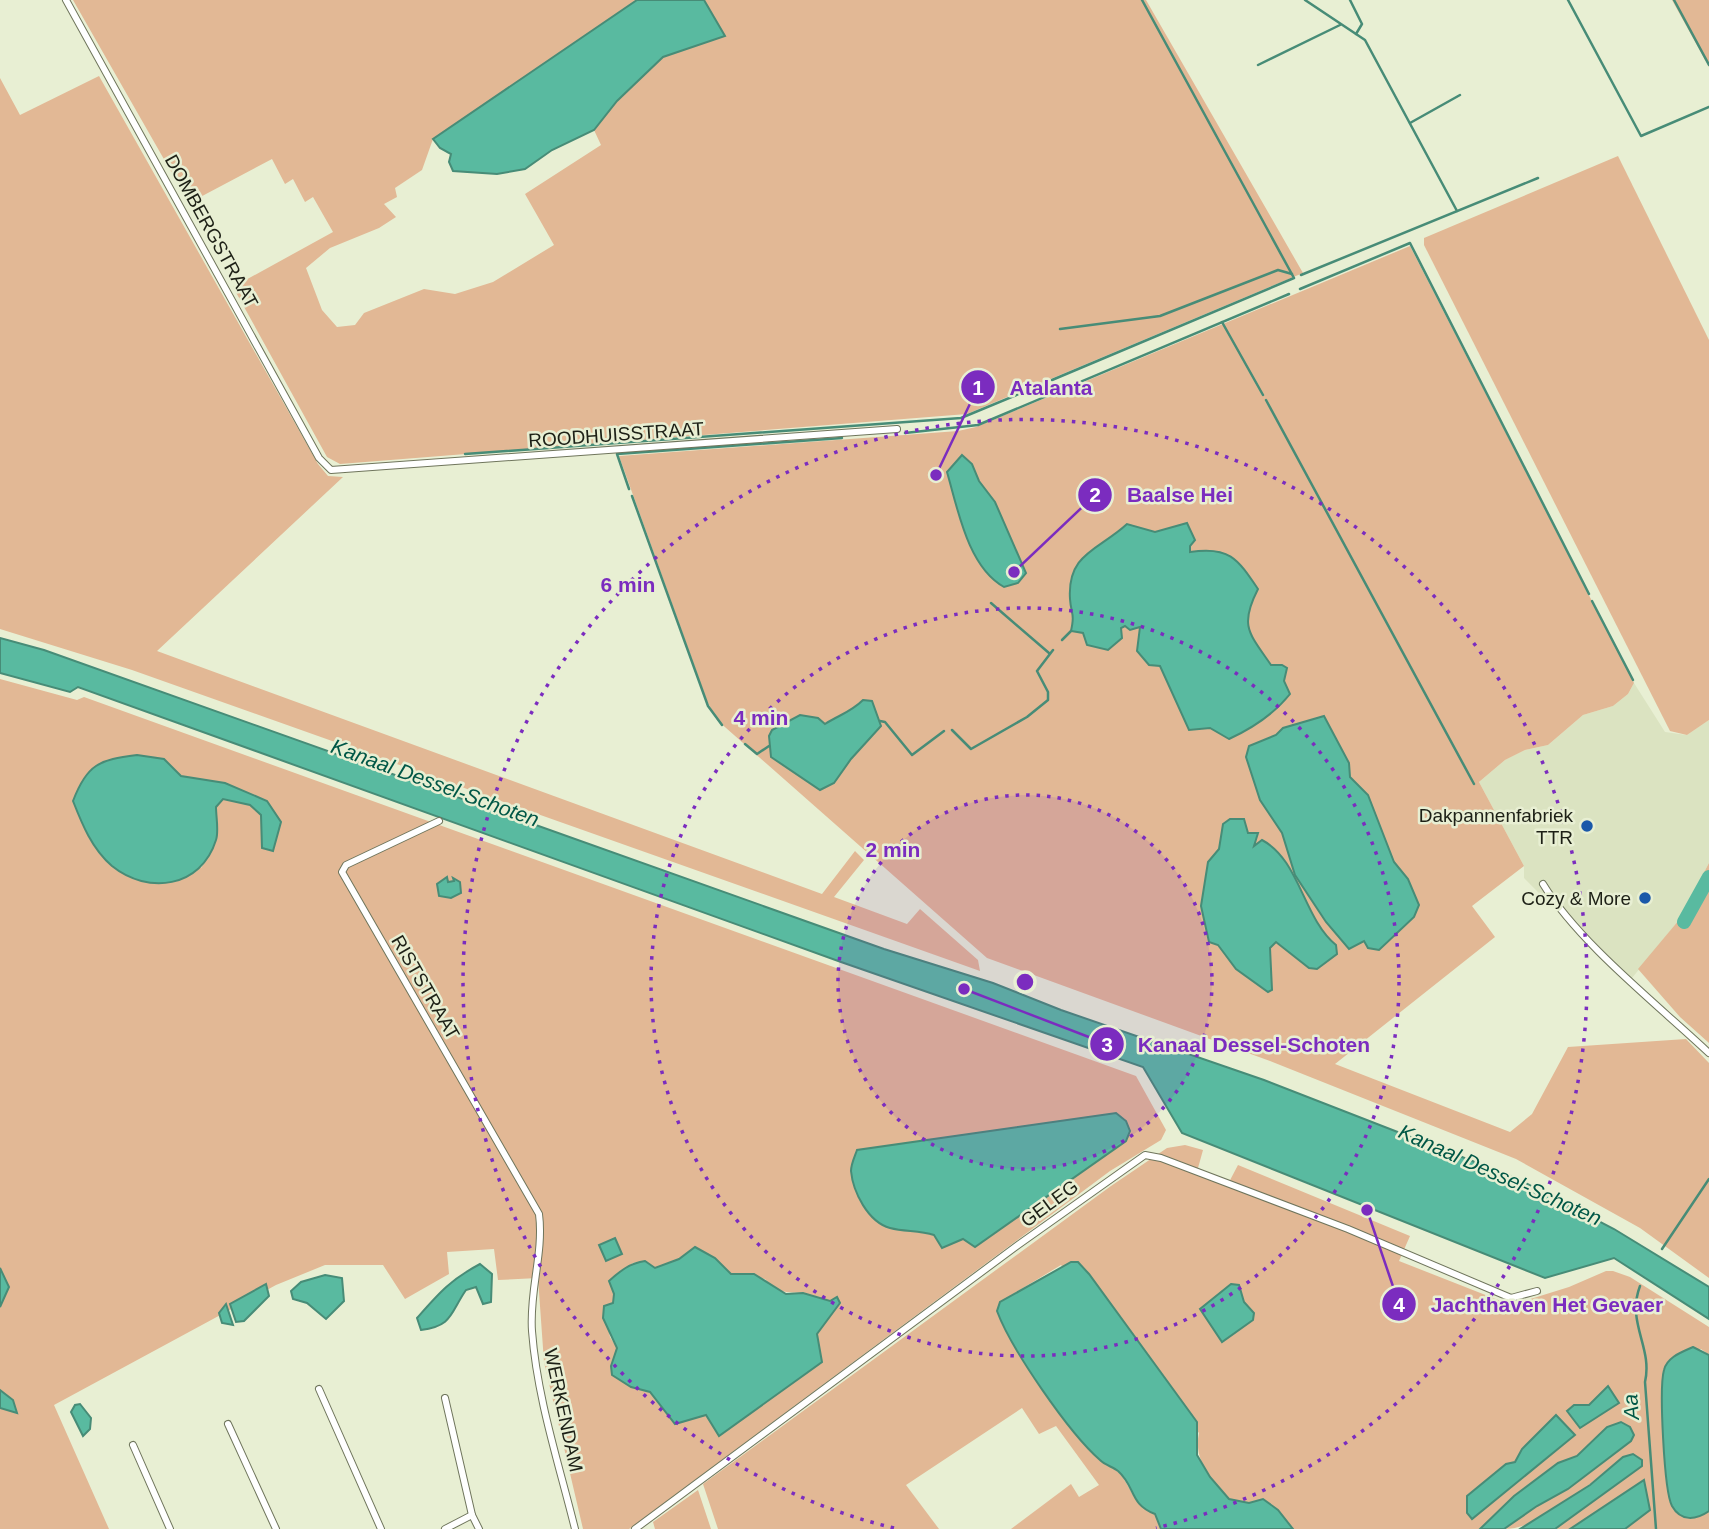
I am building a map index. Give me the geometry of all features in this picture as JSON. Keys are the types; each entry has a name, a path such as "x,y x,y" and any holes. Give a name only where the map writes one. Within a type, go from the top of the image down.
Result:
{"street":[{"name":"DOMBERGSTRAAT","path":"66,0 319,458 324,466 337,471"},
{"name":"ROODHUISSTRAAT","path":"337,471 897,429"},
{"name":"RISTSTRAAT","path":"439,821 346,865 342,872 539,1214"},
{"path":"1543,884 1554,902 1709,1053"},
{"name":"GELEG","path":"635,1529 1018,1245 1145,1155 1161,1158 1348,1229 1511,1298 1537,1291"},
{"name":"WERKENDAM","path":"539,1214 542,1236 532,1327 536,1372 575,1529"},
{"path":"319,1390 381,1529"},
{"path":"445,1398 471,1515 479,1529"},
{"path":"228,1424 276,1529"},
{"path":"133,1445 170,1529"},
{"path":"445,1529 471,1515"}],"shaded area":[{"path":"73,0 637,0 433,139 422,170 395,188 397,197 384,204 396,217 379,228 330,248 306,268 322,310 337,327 355,325 364,313 424,289 455,294 493,282 554,245 525,194 601,145 594,130 617,101 663,57 725,36 704,0 1146,0 1303,273 967,414 340,464 327,457 233,287 333,232 313,197 305,202 293,179 285,184 272,159 189,203"},
{"path":"1672,0 1709,0 1709,67"},
{"path":"99,76 318,464 328,476 343,477 157,651 822,894 855,851 864,860 834,897 907,924 920,909 978,960 980,971 132,670 0,629 0,78 20,115"},
{"path":"1618,156 1709,340 1709,720 1687,735 1670,731 1424,245 1424,238"},
{"path":"1410,246 1634,683 1628,694 1613,706 1583,715 1548,745 1525,750 1505,760 1479,782 1524,866 1472,906 1495,937 1335,1064 1510,1132 1532,1114 1568,1047 1686,1039 1709,1063 1709,1278 1640,1228 1516,1159 1270,1061 987,958 717,720 707,701 619,456 958,431 976,427"},
{"path":"0,679 77,700 84,697 1136,1076 1166,1130 1161,1140 1110,1171 629,1529 583,1529 544,1362 538,1278 498,1280 494,1249 447,1252 449,1274 405,1299 383,1265 325,1265 276,1285 54,1405 109,1529 0,1529","holes":["164,759 181,776 225,783 267,801 262,848 262,815 250,805 223,799 216,807 217,839 201,868","1116,1113 1126,1121 942,1248 934,1235 918,1230 888,1228 857,1150","695,1247 715,1258 731,1274 765,1279 781,1291 831,1301 816,1334 818,1354 719,1436 706,1415 675,1423 650,1392 631,1387 611,1366 617,1348 610,1337 604,1306 613,1304 614,1294 610,1281 633,1263 644,1261 655,1268 679,1259"]},
{"path":"1634,683 1665,732 1687,735 1709,720 1709,863 1679,920 1628,983 1524,878 1524,866 1479,782 1505,760 1525,750 1548,745 1583,715 1613,706 1628,694"},
{"path":"1709,863 1709,1043 1680,1017 1638,969 1679,920"},
{"path":"1185,1145 1203,1150 1198,1168 1228,1184 1238,1165 1410,1236 1399,1261 1511,1305 1569,1287 1606,1271 1613,1271 1630,1277 1709,1327 1709,1355 1701,1349 1670,1359 1662,1384 1662,1405 1664,1451 1671,1504 1706,1513 1709,1511 1709,1529 1625,1529 1650,1510 1644,1480 1570,1529 1555,1529 1641,1466 1642,1460 1623,1457 1551,1512 1519,1527 1504,1529 1568,1489 1631,1441 1588,1446 1577,1456 1558,1463 1514,1496 1480,1529 1293,1529 1272,1509 1229,1499 1210,1477 1201,1461 1199,1433 1061,1265 1000,1302 997,1311 1017,1351 1055,1408 1099,1459 1121,1475 1138,1502 1155,1514 1161,1529 1011,1529 1071,1484 1079,1497 1099,1485 1056,1426 1039,1434 1022,1408 906,1485 939,1529 718,1529 703,1484 1167,1148","holes":["1556,1415 1575,1435 1467,1513 1468,1505 1515,1462"]},
{"path":"698,1490 711,1529 655,1529 653,1522"}],"water":[{"path":"637,0 704,0 725,36 663,57 617,101 594,130 552,150 525,169 497,174 453,171 449,162 451,154 440,148 433,139"},
{"path":"962,455 972,464 979,481 995,502 1026,573 1018,583 1004,587 992,578 981,566 966,536 947,472"},
{"path":"1187,523 1195,540 1190,546 1190,552 1223,553 1238,562 1251,578 1258,589 1249,612 1252,637 1271,665 1287,668 1284,681 1290,694 1262,720 1229,739 1210,728 1189,730 1160,666 1149,665 1137,651 1140,627 1130,630 1125,626 1121,628 1122,638 1108,650 1087,645 1083,633 1071,631 1073,617 1070,584 1079,562 1087,554 1127,524 1155,532"},
{"path":"0,638 44,650 884,949 993,983 1061,1010 1264,1080 1516,1178 1614,1229 1709,1287 1709,1319 1614,1258 1545,1278 1182,1133 1143,1067 841,962 78,687 70,692 0,673"},
{"path":"863,700 872,701 881,726 851,759 834,783 820,790 771,757 769,736 772,730 800,715 818,718 825,724"},
{"path":"1324,716 1349,763 1350,777 1368,795 1394,862 1408,879 1419,905 1414,917 1379,950 1368,948 1364,941 1349,949 1326,922 1295,875 1282,833 1260,800 1246,757 1249,746 1276,735 1283,728"},
{"path":"137,755 164,759 181,776 225,783 267,801 281,822 273,851 262,848 261,815 250,805 223,799 216,807 217,836 209,856 186,877 172,882 141,881 112,866 93,844 73,801 84,779 96,766 113,759"},
{"path":"1230,819 1244,819 1248,833 1258,833 1254,846 1262,840 1275,849 1285,861 1316,920 1336,945 1337,954 1317,969 1309,968 1276,942 1270,948 1272,990 1268,992 1236,969 1218,945 1209,942 1201,906 1208,862 1219,849 1223,824"},
{"path":"447,877 448,882 454,881 453,878 460,882 461,893 451,898 439,896 437,884"},
{"path":"1116,1113 1126,1121 1130,1131 1126,1141 975,1247 963,1239 942,1248 934,1235 882,1225 863,1205 852,1179 851,1168 857,1150"},
{"path":"615,1238 622,1254 606,1261 599,1245"},
{"path":"695,1247 715,1258 731,1274 754,1274 786,1294 803,1293 830,1301 837,1297 840,1303 817,1334 822,1362 719,1436 706,1415 675,1424 650,1392 631,1387 612,1375 611,1366 617,1348 603,1318 604,1306 613,1303 614,1294 609,1281 617,1274 645,1261 655,1268 679,1259"},
{"path":"1071,1262 1078,1262 1089,1274 1197,1422 1197,1455 1210,1477 1229,1499 1249,1503 1263,1499 1278,1510 1293,1529 1161,1529 1155,1514 1141,1505 1124,1477 1100,1460 1073,1431 1028,1368 997,1311 1000,1302"},
{"path":"480,1264 492,1274 491,1302 483,1304 476,1287 466,1290 445,1322 421,1330 417,1318 425,1309 453,1282"},
{"path":"0,1268 9,1287 0,1307"},
{"path":"325,1275 342,1278 344,1301 326,1319 307,1303 293,1299 291,1291 301,1282"},
{"path":"266,1284 269,1296 244,1321 236,1322 230,1304"},
{"path":"1231,1284 1239,1285 1244,1302 1254,1313 1253,1320 1222,1342 1200,1309"},
{"path":"226,1304 233,1325 222,1323 219,1313"},
{"path":"1693,1347 1709,1355 1709,1511 1689,1518 1676,1511 1669,1497 1662,1396 1666,1365"},
{"path":"1608,1386 1619,1403 1580,1428 1567,1411 1574,1405 1589,1405"},
{"path":"0,1390 13,1400 17,1413 0,1408"},
{"path":"80,1404 91,1418 90,1429 83,1436 71,1412 75,1405"},
{"path":"1556,1415 1575,1435 1472,1519 1467,1513 1467,1496 1506,1464 1515,1462 1522,1449"},
{"path":"1621,1422 1630,1427 1634,1435 1631,1441 1568,1489 1504,1529 1480,1529 1514,1496 1558,1463 1577,1456 1607,1427"},
{"path":"1633,1454 1642,1460 1642,1466 1555,1529 1520,1529 1590,1485 1623,1457"},
{"path":"1644,1480 1650,1510 1625,1529 1570,1529"}],"waterway":[{"path":"1052,380 1294,278 1142,0"},
{"path":"1305,0 1365,40 1457,211"},
{"path":"1350,0 1362,24 1356,34"},
{"path":"1568,0 1641,136 1709,107"},
{"path":"1674,0 1709,65"},
{"path":"1258,65 1340,25"},
{"path":"1410,123 1460,95"},
{"path":"1301,275 1538,178"},
{"path":"1300,289 1410,243 1589,594"},
{"path":"1060,329 1160,316 1278,270 1292,274"},
{"path":"905,433 978,425 1289,294"},
{"path":"1222,322 1263,395"},
{"path":"465,454 961,418 1048,382"},
{"path":"1266,400 1474,784"},
{"path":"629,489 617,454 842,438"},
{"path":"632,496 708,706 722,725"},
{"path":"1592,601 1633,680"},
{"path":"991,603 1049,653"},
{"path":"1062,640 1071,631"},
{"path":"952,730 971,749 1027,717 1048,700 1048,692 1037,671 1053,650"},
{"path":"880,721 885,722 912,755 944,731"},
{"path":"745,744 757,754 769,746"},
{"path":"1684,922 1709,877"},
{"name":"Aa","path":"1662,1249 1709,1179"},
{"name":"Aa","path":"1640,1286 1636,1312 1646,1357 1645,1382 1656,1529"}],"place":[{"name":"Atalanta","path":"936,475"},
{"name":"Baalse Hei","path":"1014,572"},
{"name":"Dakpannenfabriek TTR","path":"1587,826"},
{"name":"Cozy & More","path":"1645,898"},
{"name":"Kanaal Dessel-Schoten","path":"964,989"},
{"name":"Jachthaven Het Gevaer","path":"1367,1210"}]}
